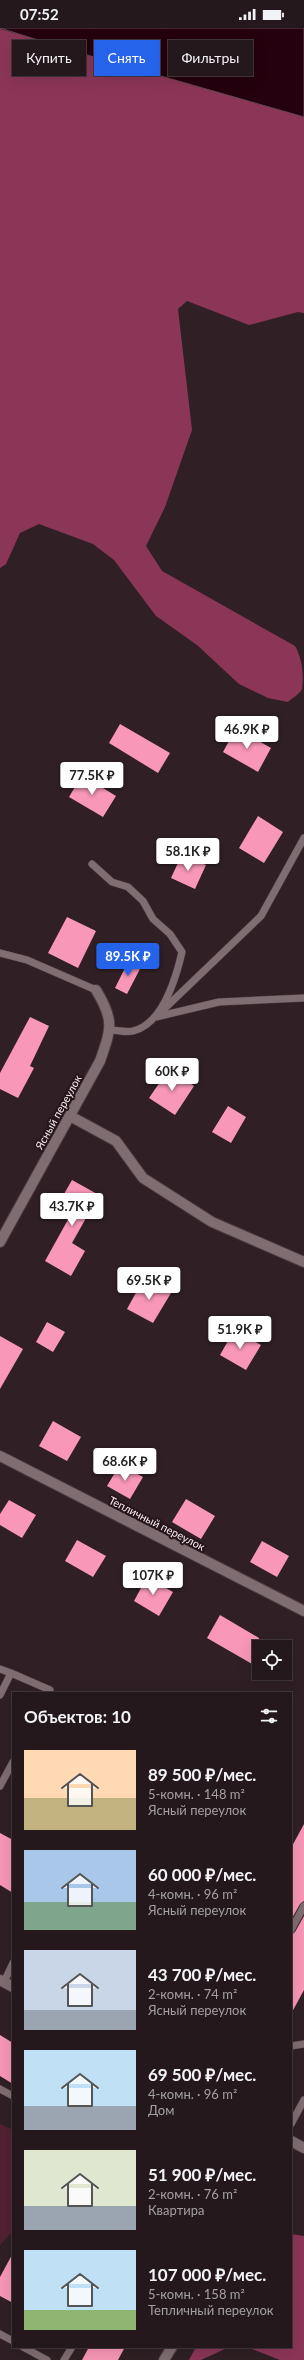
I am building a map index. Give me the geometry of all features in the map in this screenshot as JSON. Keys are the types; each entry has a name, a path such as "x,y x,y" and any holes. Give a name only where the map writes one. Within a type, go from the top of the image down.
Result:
{"street":[{"name":"Ясный переулок","path":"0,1242 100,1061 111,1030 107,1008 96,990"},
{"path":"70,1116 116,1141 143,1178 212,1222 304,1262"},
{"name":"Тепличный переулок","path":"0,1456 304,1611"},
{"path":"292,2142 304,2148"},
{"path":"164,2360 171,2348"}],"lane":[{"path":"111,1030 133,1031 155,1018 261,916 304,838"},
{"path":"92,864 112,882 128,887 143,901 153,918 170,934 182,952 176,979 155,1018"},
{"path":"0,953 27,960 96,990"},
{"path":"155,1018 219,1002 304,998"},
{"path":"0,1670 12,1673 50,1690 49,1692"},
{"path":"0,1695 12,1673"},
{"path":"0,1786 12,1764"},
{"path":"292,1928 304,1906"},
{"path":"6,1983 12,1966"},
{"path":"292,2046 304,2044"},
{"path":"0,2089 12,2095"},
{"path":"292,2122 304,2100"},
{"path":"0,2334 12,2340"},
{"path":"25,2348 47,2360"},
{"path":"64,2360 71,2348"}],"shaded area":[{"path":"0,28 304,28 304,117 160,76 160,40 94,40 94,57 86,55 86,40 38,40"},
{"path":"0,29 38,40 12,40 12,76 86,76 86,54 94,56 94,76 160,75 304,117 304,313 298,312 249,325 187,301 178,309 192,430 165,507 146,546 162,571 295,646 302,667 303,678 301,691 288,702 268,698 239,684 197,645 156,616 114,560 93,544 39,524 20,533 6,564 0,568"},
{"path":"0,2124 12,2130 12,2232 0,2245"},
{"path":"292,2234 304,2236 304,2360 280,2360 250,2348 292,2348"},
{"path":"195,2348 227,2348 201,2360 189,2360"}],"building":[{"path":"120,724 170,753 158,773 109,743"},
{"path":"236,728 271,748 258,772 223,752"},
{"path":"82,775 116,796 103,817 69,797"},
{"path":"258,816 283,832 264,863 239,848"},
{"path":"182,854 206,865 195,889 171,878"},
{"path":"67,917 96,931 78,968 48,953"},
{"path":"129,960 141,967 127,994 115,988"},
{"path":"30,1017 49,1026 30,1066 34,1068 18,1098 0,1089 0,1073"},
{"path":"169,1069 194,1086 175,1115 149,1098"},
{"path":"228,1106 246,1117 231,1143 212,1132"},
{"path":"72,1180 99,1195 72,1243 85,1251 71,1276 45,1261 70,1216 56,1208"},
{"path":"144,1278 171,1293 153,1323 127,1309"},
{"path":"47,1322 65,1332 53,1352 36,1342"},
{"path":"234,1330 261,1345 246,1370 220,1355"},
{"path":"0,1336 23,1349 0,1389"},
{"path":"53,1421 81,1437 67,1461 39,1446"},
{"path":"120,1464 143,1477 130,1499 107,1486"},
{"path":"186,1499 215,1516 201,1539 172,1522"},
{"path":"9,1500 36,1515 22,1538 0,1525 0,1514"},
{"path":"77,1540 106,1556 93,1577 65,1561"},
{"path":"262,1541 289,1556 277,1577 250,1562"},
{"path":"147,1577 173,1592 159,1616 134,1601"},
{"path":"220,1615 259,1638 259,1640 252,1640 252,1664 207,1638"},
{"path":"304,1824 304,1901 300,1904 292,1918 292,1846"},
{"path":"0,1833 12,1839 12,1892 0,1885"},
{"path":"304,1916 304,1990 292,2012 292,1934 295,1932"},
{"path":"0,2035 12,2042 12,2083 0,2076"},
{"path":"12,2255 12,2302 0,2296 0,2277"},
{"path":"88,2348 124,2348 118,2360 82,2360"}]}
